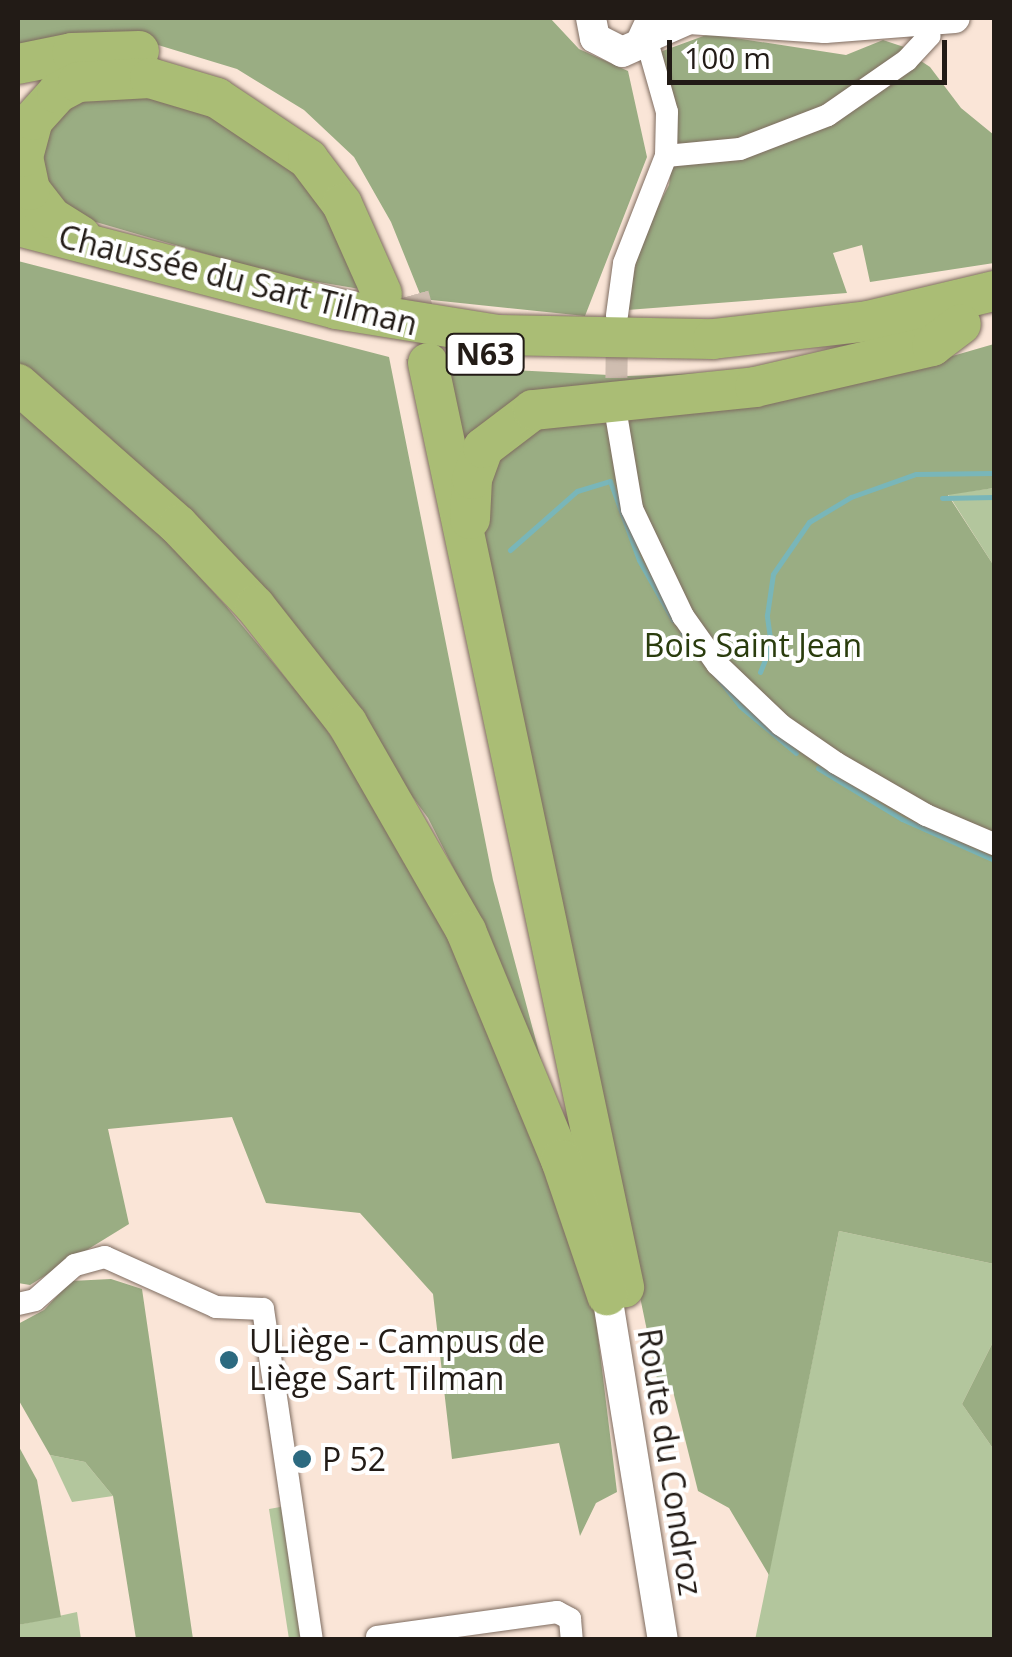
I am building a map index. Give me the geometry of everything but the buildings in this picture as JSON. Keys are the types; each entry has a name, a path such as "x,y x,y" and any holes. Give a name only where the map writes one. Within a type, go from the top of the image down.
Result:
{"highway":[{"path":"18,64 134,50 202,65 257,88 304,121 356,179 396,295 342,204 308,159 217,98 150,78 78,82 41,108 28,132 24,175 38,204 106,250"},
{"name":"Chaussée du Sart Tilman","path":"18,226 336,309 498,334 713,339 868,321 994,291"},
{"name":"Chaussée du Sart Tilman","path":"18,248 332,328 498,356 718,358 805,351 978,319"},
{"path":"471,583 472,479 484,448 515,419 554,405 719,394 791,380 932,346 978,319"},
{"path":"414,362 471,583 617,1298 414,362"},
{"path":"18,384 178,524 255,606 347,724 466,931 617,1298"}],"main road":[{"path":"586,21 602,46 687,18 800,28 942,20"},
{"name":"Route du Condroz","path":"617,1298 663,1640"},
{"name":"Route du Condroz","path":"617,1298 673,1599 674,1640"},
{"path":"643,1510 648,1640"},
{"path":"673,1599 685,1640"}],"street":[{"path":"666,156 740,149 828,115 907,60 942,20"},
{"path":"617,315 628,250 666,156 667,112 656,73 639,36"},
{"path":"616,414 632,509 683,616 717,664 781,726 836,763 926,815 994,844"},
{"path":"18,1304 36,1300 76,1265 105,1257 216,1307 263,1310 312,1640"},
{"path":"377,1637 557,1612 570,1619 572,1640"}],"green space":[{"path":"18,18 550,18 579,49 628,71 647,157 585,316 422,299 391,222 354,157 304,110 237,69 158,45 87,44 18,56"},
{"path":"709,34 846,55 883,40 904,47 896,77 921,61 930,67 961,108 994,135 994,263 870,282 862,245 833,253 847,293 627,310 640,241 669,185 674,148 657,53"},
{"path":"169,92 303,167 372,291 282,276 82,218 52,201 37,166 41,130 63,103"},
{"path":"18,261 389,357 493,880 544,1071 489,938 428,818 355,718 211,540 109,437 18,362"},
{"name":"Bois Saint Jean","path":"994,344 994,488 948,495 994,566 994,1264 839,1231 769,1575 729,1508 698,1491 673,1391 657,1379 477,510 512,433 942,359"},
{"path":"436,366 628,376 707,373 571,393 465,471"},
{"path":"18,407 169,543 318,717 401,839 460,944 592,1287 617,1492 596,1503 580,1536 559,1443 452,1459 433,1294 360,1213 266,1203 232,1117 108,1129 129,1224 30,1285 18,1283"},
{"path":"994,488 994,566 948,494"},
{"path":"839,1231 994,1264 994,1340 962,1404 994,1450 994,1639 755,1640"},
{"path":"111,1279 142,1289 193,1639 136,1639 113,1496 85,1462 50,1455 18,1399 18,1324 44,1310 71,1281"},
{"path":"994,1340 994,1450 962,1404"},
{"path":"18,1445 37,1480 61,1617 18,1625"},
{"path":"50,1455 85,1462 113,1496 72,1502"},
{"path":"286,1506 306,1639 289,1639 269,1509"},
{"path":"77,1612 81,1639 18,1639 18,1625"}],"waterway":[{"path":"760,672 771,645 767,615 773,574 809,522 851,497 916,474 994,473"},
{"path":"510,550 577,491 610,481 639,560 673,620"},
{"path":"942,498 994,497"},
{"path":"682,633 740,706 796,753"},
{"path":"818,768 902,819 994,860"}],"tunnel":[{"path":"409,296 428,363"},
{"path":"616,411 617,328"}],"place":[{"name":"ULiège - Campus de Liège Sart Tilman","path":"229,1360"},
{"name":"P 52","path":"302,1459"}]}
